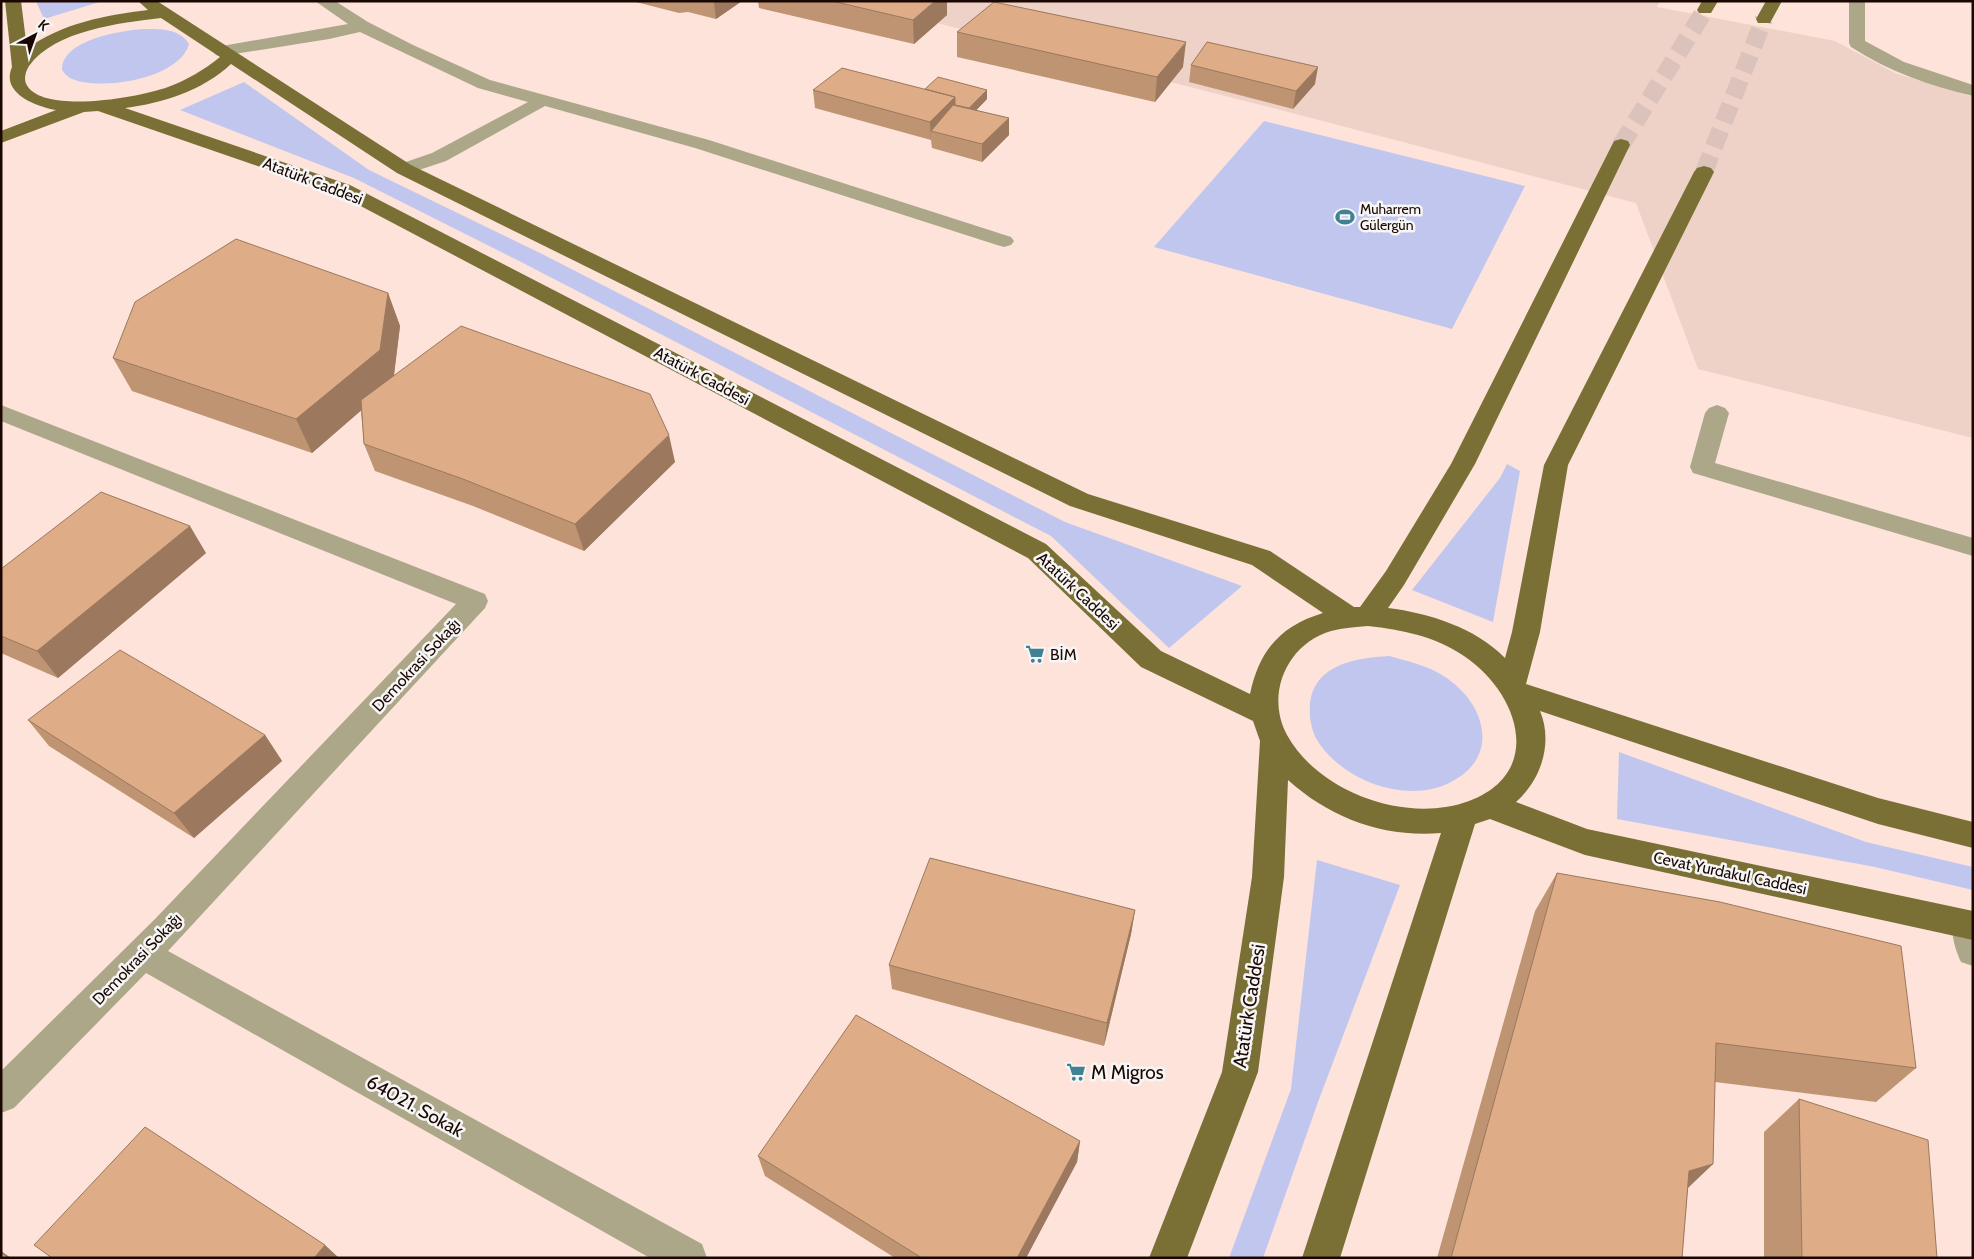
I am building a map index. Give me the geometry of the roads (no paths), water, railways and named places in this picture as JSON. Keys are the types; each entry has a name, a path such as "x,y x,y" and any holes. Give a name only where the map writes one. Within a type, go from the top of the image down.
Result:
{"main road":[{"path":"13,1 13,73 17,84 25,94 59,105 116,105 155,97 189,85 214,71 226,53"},
{"path":"146,1 404,169 1079,500 1261,558 1359,617"},
{"path":"1764,20 1774,1"},
{"path":"13,73 36,50 62,35 94,24 127,16 164,13"},
{"path":"1,137 92,106"},
{"name":"Atatürk Caddesi","path":"92,106 343,189 1036,551 1151,659 1270,728 1268,877 1240,1072 1168,1258"},
{"path":"1359,617 1395,578 1463,464 1621,145"},
{"path":"1514,688 1556,465 1704,172"},
{"path":"1359,617 1401,618 1434,627 1464,642 1491,661 1514,688 1526,710 1532,737 1527,764 1514,787 1476,811 1419,822 1374,815 1332,798 1298,772 1270,728 1264,688 1272,664 1287,644 1310,629 1337,619 1359,617"},
{"path":"1514,688 1878,811 1973,835"},
{"path":"1321,1258 1476,811"},
{"name":"Cevat Yurdakul Caddesi","path":"1476,811 1586,842 1971,934"}],"street":[{"path":"323,1 362,26 435,63 468,77 542,101 702,144 1004,241"},
{"path":"1857,1 1857,43 1875,56 1929,78 1973,91"},
{"path":"226,53 362,26"},
{"path":"404,169 439,157 542,101"},
{"name":"Demokrasi Sokağı","path":"1,412 476,601 143,954 1,1096"},
{"path":"1717,414 1702,467 1973,547"},
{"name":"64021. Sokak","path":"143,954 688,1258"}],"tunnel":[{"path":"1621,145 1705,10"},
{"path":"1704,172 1764,19"}],"place":[{"name":"Muharrem Gülergün","path":"1345,217"},
{"name":"BİM","path":"1035,654"},
{"name":"M Migros","path":"1076,1072"}]}
